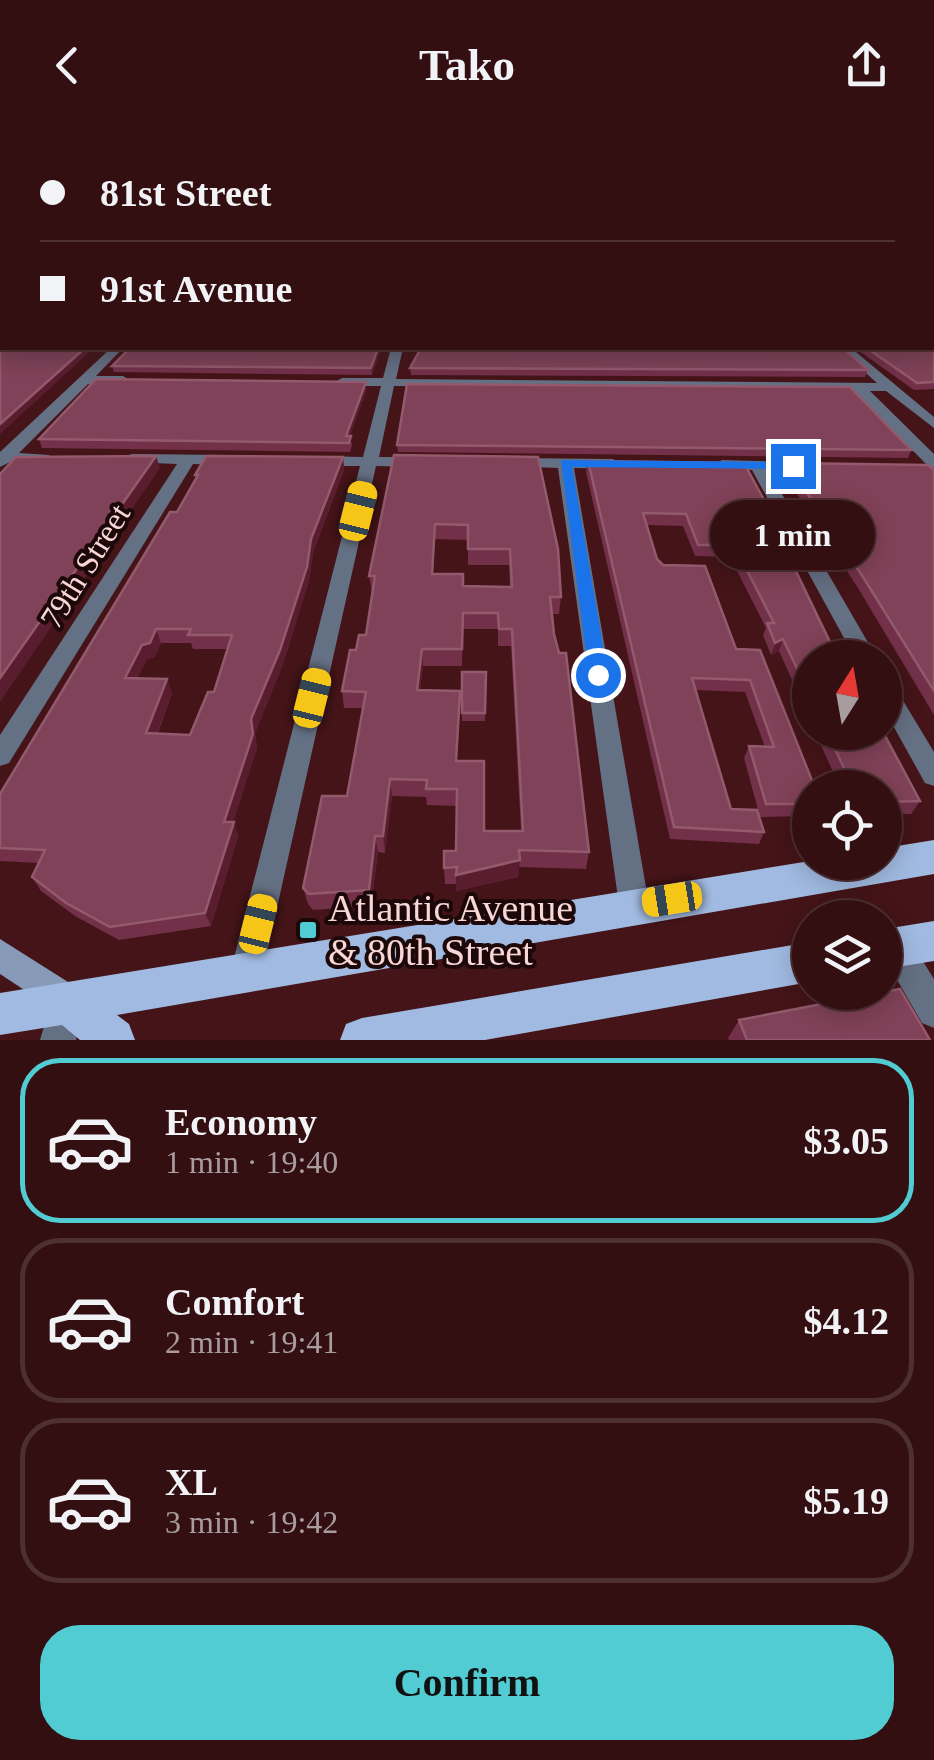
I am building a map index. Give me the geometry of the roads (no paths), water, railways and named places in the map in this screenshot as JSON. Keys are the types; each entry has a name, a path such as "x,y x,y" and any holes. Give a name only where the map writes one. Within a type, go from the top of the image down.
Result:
{"main road":[{"path":"63,1020 247,970 934,857"},
{"path":"0,955 63,1020"},
{"path":"362,1040 496,1028 792,966"},
{"path":"0,1014 63,1020 113,1040"}],"street":[{"path":"2,459 115,350"},
{"path":"247,970 397,350"},
{"path":"846,350 879,376 885,387 934,424"},
{"path":"85,380 146,380"},
{"path":"318,382 885,387"},
{"path":"858,386 934,465"},
{"path":"879,408 934,404"},
{"path":"2,459 60,458"},
{"path":"114,458 243,460"},
{"name":"79th Street","path":"0,756 188,459"},
{"path":"298,460 446,462"},
{"path":"486,462 623,464"},
{"path":"565,463 634,905"},
{"path":"700,464 836,466"},
{"path":"758,465 856,640"},
{"path":"914,467 934,465"},
{"path":"902,719 934,775"},
{"path":"905,946 934,1010"}],"place":[{"name":"Atlantic Avenue & 80th Street","path":"308,930"}]}
